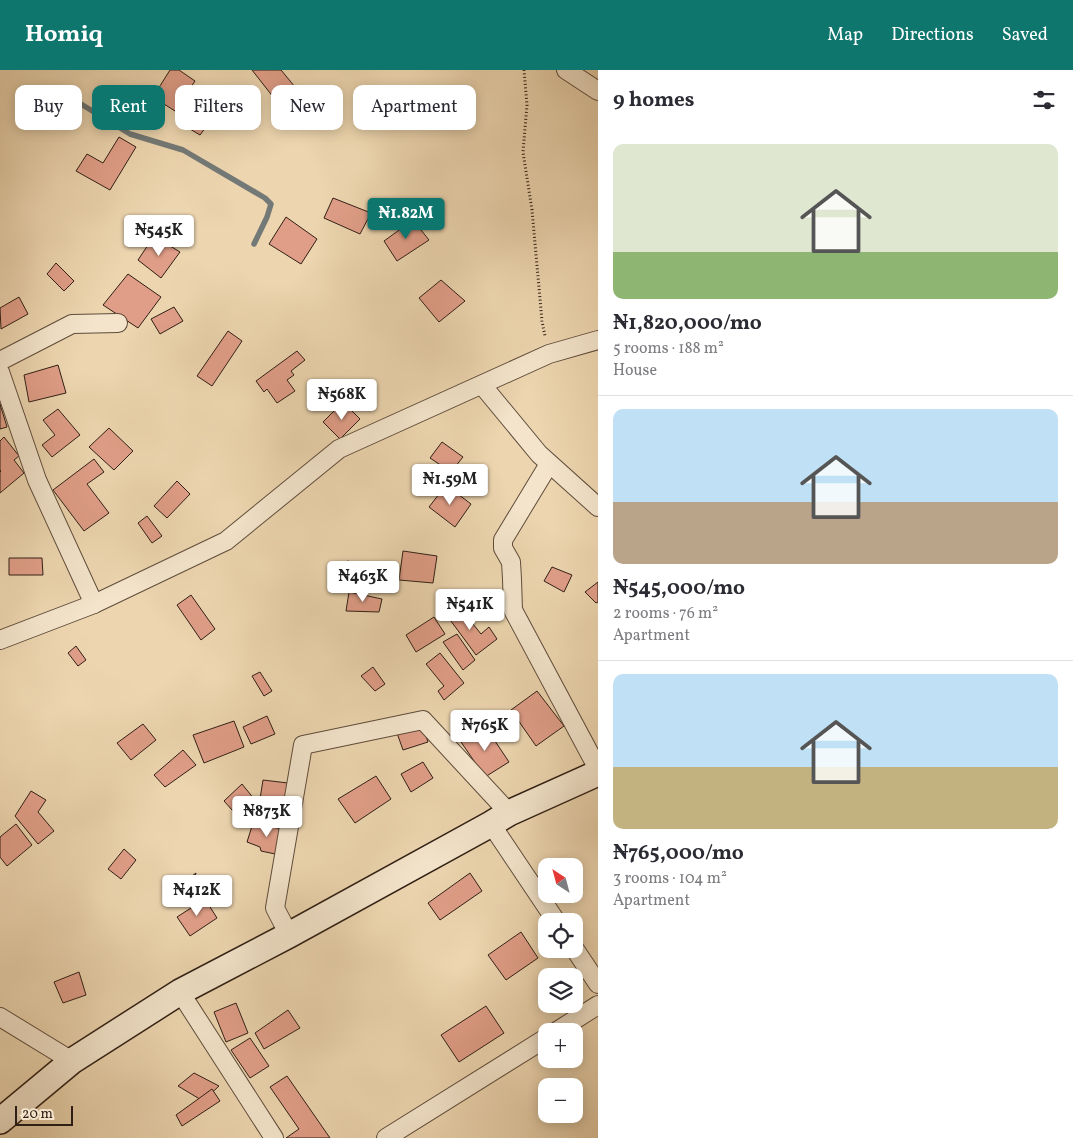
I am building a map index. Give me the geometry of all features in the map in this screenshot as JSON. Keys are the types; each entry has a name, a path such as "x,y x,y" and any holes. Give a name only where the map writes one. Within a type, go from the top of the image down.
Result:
{"main road":[{"path":"0,1121 72,1061 180,992 289,935 500,818 598,773"}],"street":[{"path":"566,70 598,91"},
{"path":"0,361 72,324 118,323"},
{"path":"0,640 94,604 226,540 338,449 550,354 598,340"},
{"path":"0,372 38,480 94,604"},
{"path":"482,385 539,454 598,507"},
{"path":"549,464 503,540 503,548 511,562 513,610 598,768"},
{"path":"289,935 275,908 303,745 424,720 500,818 552,913"},
{"path":"581,958 598,984"},
{"path":"180,992 274,1138"},
{"path":"570,1023 598,1005"},
{"path":"0,1017 72,1061"},
{"path":"386,1138 538,1043"}],"path":[{"path":"524,70 527,105 523,152 532,210 542,321 550,354"}],"building":[{"path":"170,70 179,70 195,81 192,85 175,85 175,111 165,105 165,85 161,85"},
{"path":"252,70 281,70 293,85 271,85 271,94"},
{"path":"192,130 204,130 200,135"},
{"path":"119,137 136,147 110,190 76,171 87,154 103,163"},
{"path":"333,198 371,213 360,234 324,218"},
{"path":"286,217 317,239 301,264 269,244"},
{"path":"413,220 429,240 397,261 384,241"},
{"path":"154,236 180,252 161,278 138,260"},
{"path":"56,263 74,281 64,291 47,274"},
{"path":"128,274 161,297 138,328 103,305"},
{"path":"441,280 465,301 439,322 419,298"},
{"path":"19,297 28,314 1,329 0,308"},
{"path":"174,307 183,321 160,334 151,319"},
{"path":"228,331 242,341 212,386 197,376"},
{"path":"297,351 305,360 291,371 294,375 287,380 295,391 277,403 267,389 264,392 256,381"},
{"path":"58,365 66,393 29,402 24,375"},
{"path":"343,402 360,419 340,439 323,422"},
{"path":"0,404 7,427 0,429"},
{"path":"58,409 80,435 52,457 42,445 55,435 43,420"},
{"path":"109,428 133,451 114,470 89,447"},
{"path":"4,437 19,456 14,460 24,473 0,493 0,441"},
{"path":"442,442 463,457 451,472 430,458"},
{"path":"94,459 104,472 87,484 109,513 84,531 53,490"},
{"path":"177,481 190,494 167,518 154,506"},
{"path":"446,485 471,504 455,527 429,507"},
{"path":"147,516 162,536 152,543 138,523"},
{"path":"403,551 437,556 433,583 399,580"},
{"path":"9,558 42,558 43,575 9,575"},
{"path":"347,561 376,567 371,577 355,573 348,585 339,581"},
{"path":"552,567 572,575 564,592 544,581"},
{"path":"598,582 598,602 596,603 585,592"},
{"path":"349,592 382,599 379,612 346,611"},
{"path":"191,595 215,629 201,640 177,605"},
{"path":"457,604 481,634 489,627 497,639 476,655 445,613"},
{"path":"434,617 445,634 416,652 406,635"},
{"path":"457,634 475,660 463,670 443,642"},
{"path":"76,646 86,660 78,666 68,653"},
{"path":"440,653 464,683 444,700 438,691 444,686 426,664"},
{"path":"373,667 385,684 375,691 361,676"},
{"path":"260,672 272,691 264,696 252,676"},
{"path":"537,691 564,726 536,746 511,710"},
{"path":"267,716 275,734 251,744 243,727"},
{"path":"234,721 244,747 204,763 193,735"},
{"path":"143,724 156,740 131,760 117,743"},
{"path":"422,725 428,742 403,750 397,733"},
{"path":"485,726 509,762 485,777 461,742"},
{"path":"183,750 196,765 165,787 154,775"},
{"path":"423,762 433,778 411,792 401,774"},
{"path":"376,776 391,799 355,823 338,799"},
{"path":"263,780 288,783 286,802 260,799"},
{"path":"242,784 259,805 242,821 224,801"},
{"path":"31,791 46,800 38,812 54,831 38,844 15,816"},
{"path":"253,823 287,830 280,855 261,851 260,847 247,842"},
{"path":"16,824 32,845 7,866 0,857 0,837"},
{"path":"124,849 136,860 121,879 108,869"},
{"path":"196,873 186,906 174,889"},
{"path":"470,873 482,891 440,920 428,903"},
{"path":"205,899 217,918 190,936 177,917"},
{"path":"521,932 538,958 506,980 488,955"},
{"path":"79,972 86,995 63,1003 54,982"},
{"path":"236,1003 248,1033 226,1042 214,1012"},
{"path":"486,1006 504,1033 459,1062 441,1035"},
{"path":"288,1010 300,1028 264,1049 255,1033"},
{"path":"250,1038 269,1066 250,1078 231,1050"},
{"path":"194,1073 219,1086 203,1101 178,1086"},
{"path":"287,1076 330,1138 286,1138 299,1129 270,1087"},
{"path":"212,1089 220,1101 182,1126 176,1115"}],"waterway":[{"path":"82,105 130,134 183,150 265,198 271,204 254,244"}]}
